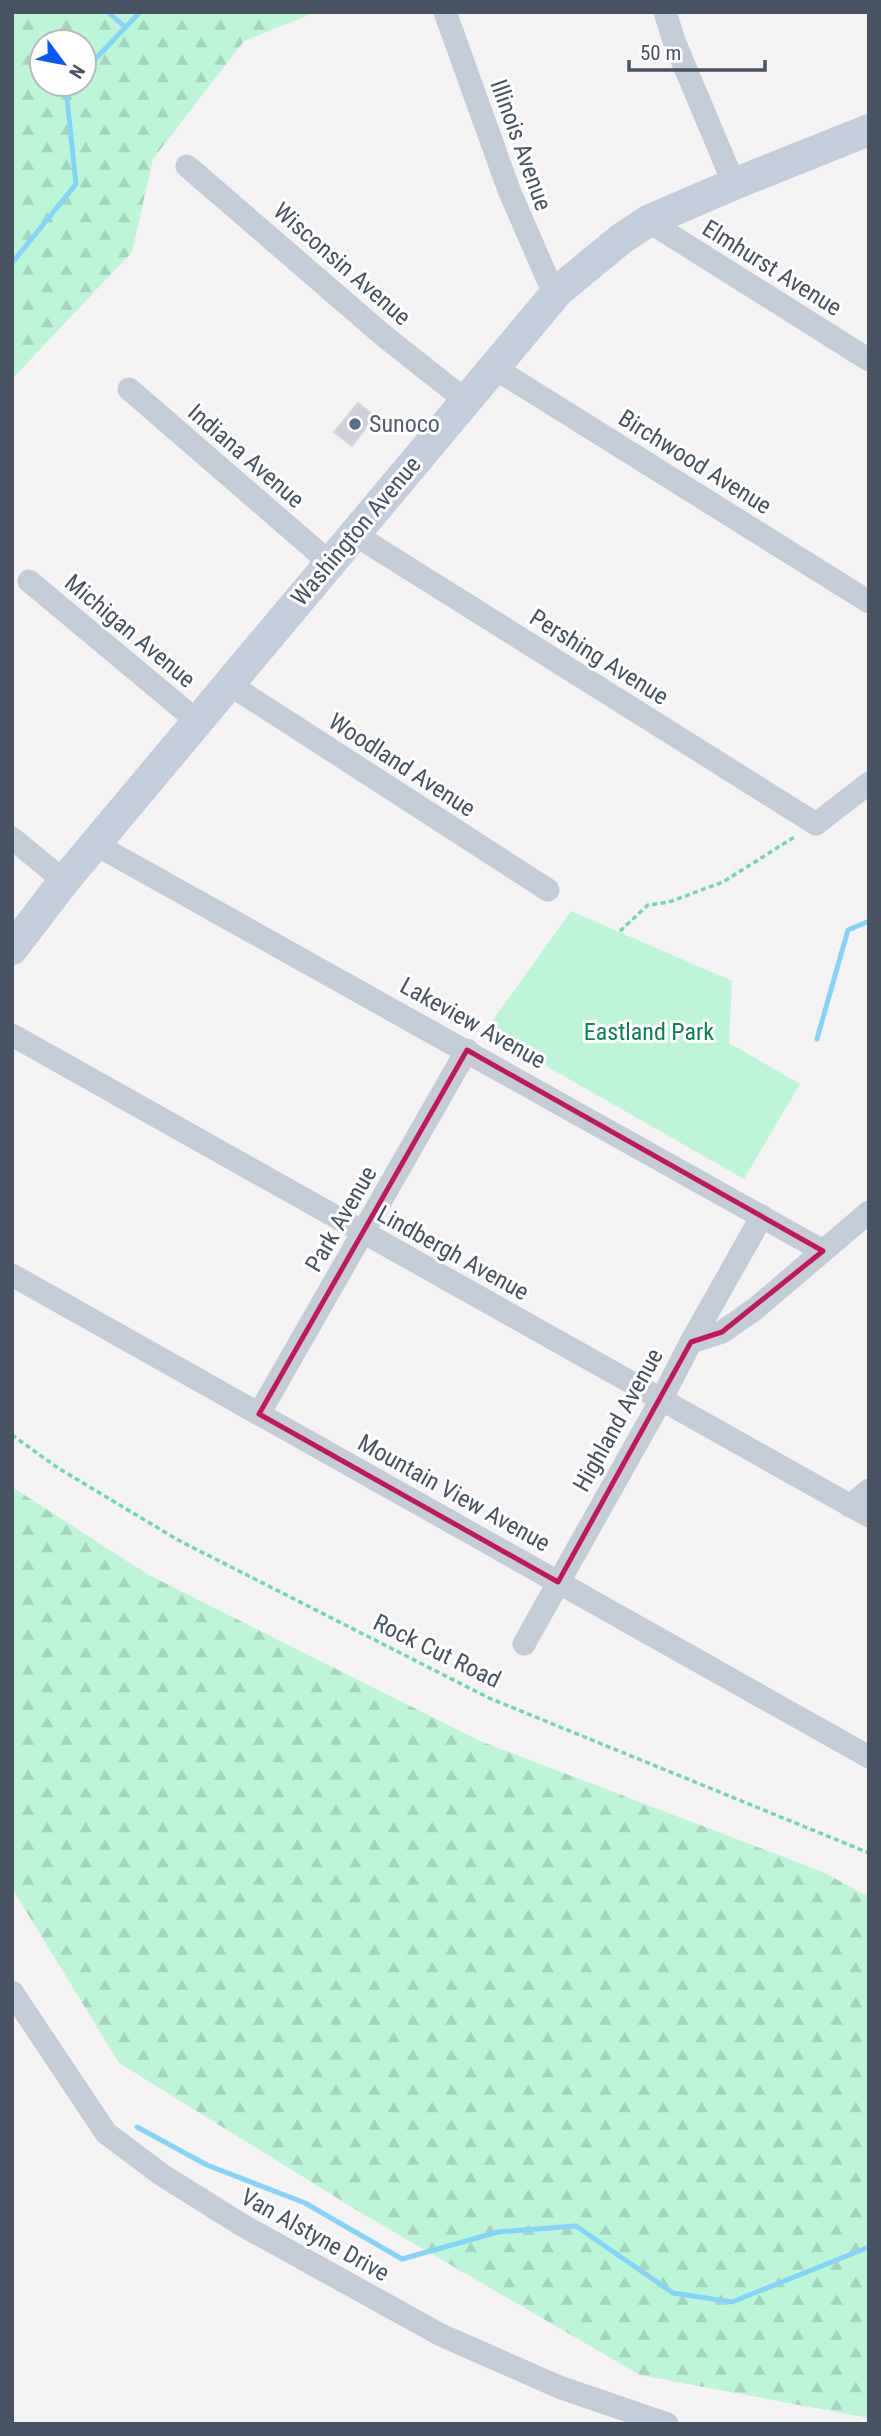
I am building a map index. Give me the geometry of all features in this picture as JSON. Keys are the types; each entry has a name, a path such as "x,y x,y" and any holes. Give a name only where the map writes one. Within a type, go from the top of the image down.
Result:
{"street":[{"name":"Illinois Avenue","path":"444,12 513,200 548,280 558,291"},
{"path":"665,12 674,41 734,184"},
{"name":"Washington Avenue","path":"12,949 64,881 558,291 621,239 648,221 869,131"},
{"name":"Wisconsin Avenue","path":"187,166 384,336 465,400"},
{"name":"Elmhurst Avenue","path":"648,221 869,360"},
{"name":"Birchwood Avenue","path":"493,367 869,603"},
{"name":"Indiana Avenue","path":"129,389 329,562"},
{"name":"Pershing Avenue","path":"354,534 816,824"},
{"name":"Michigan Avenue","path":"29,581 197,721"},
{"name":"Woodland Avenue","path":"229,684 548,890"},
{"path":"816,824 869,783"},
{"path":"12,838 64,881"},
{"name":"Lakeview Avenue","path":"95,844 823,1251"},
{"name":"Lindbergh Avenue","path":"12,1035 859,1511"},
{"name":"Park Avenue","path":"259,1414 467,1050"},
{"name":"Highland Avenue","path":"524,1644 691,1342 722,1332 755,1309 869,1212"},
{"path":"691,1342 762,1216"},
{"name":"Mountain View Avenue","path":"12,1275 869,1758"},
{"path":"859,1511 869,1490"},
{"name":"Van Alstyne Drive","path":"12,1992 106,2133 162,2175 242,2225 441,2335 559,2387 667,2424"}],"path":[{"path":"620,931 648,905 669,902 723,882 816,824"},
{"name":"Rock Cut Road","path":"12,1435 58,1468 178,1540 489,1698 869,1853"}],"highlighted area":[{"path":"467,1050 823,1251 722,1332 691,1342 558,1582 259,1414"}],"green space":[{"path":"12,12 316,12 244,41 153,159 132,252 12,379"},
{"name":"Eastland Park","path":"571,911 732,981 729,1043 800,1084 744,1179 485,1031"},
{"path":"12,1487 147,1574 480,1741 823,1872 869,1897 869,2418 640,2375 363,2214 119,2063 12,1888"}],"building":[{"name":"Sunoco","path":"358,403 375,416 352,446 334,432"}],"waterway":[{"path":"108,12 125,27"},
{"path":"98,56 140,12"},
{"path":"12,263 76,184 67,98"},
{"path":"817,1039 848,930 869,921"},
{"path":"137,2127 207,2165 305,2203 402,2259 498,2232 576,2226 673,2293 732,2302 869,2247"}],"place":[{"name":"Sunoco","path":"355,424"}]}
